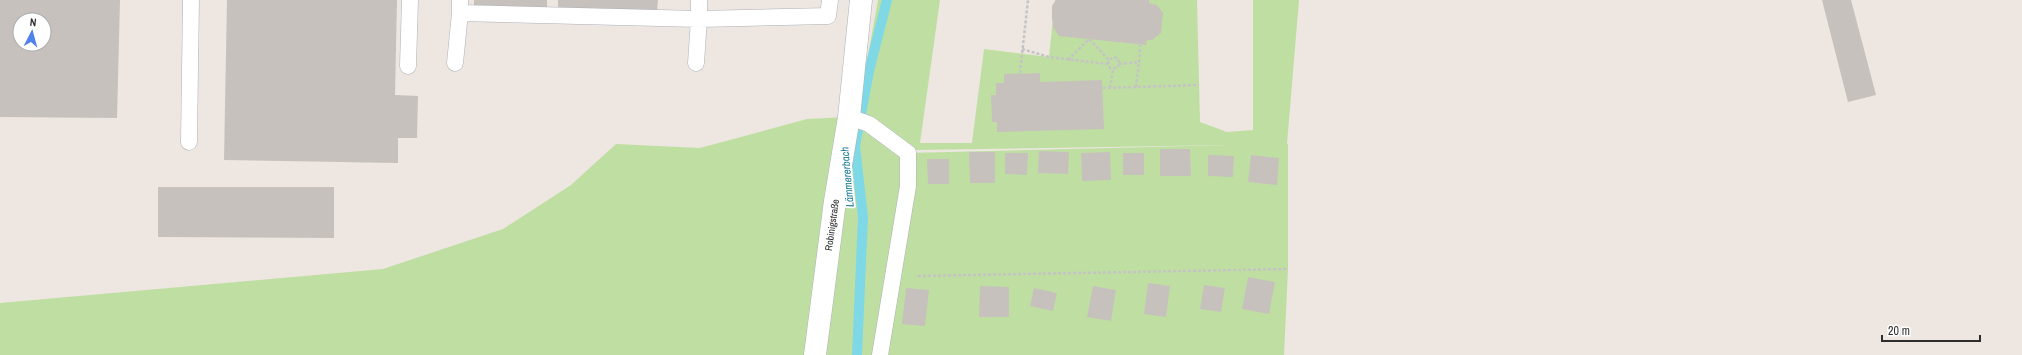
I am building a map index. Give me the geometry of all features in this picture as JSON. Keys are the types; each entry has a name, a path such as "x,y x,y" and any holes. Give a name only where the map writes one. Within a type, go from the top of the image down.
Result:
{"street":[{"name":"Robinigstraße","path":"815,355 835,201 859,121 861,0"}],"lane":[{"path":"189,142 191,0"},
{"path":"408,66 410,0"},
{"path":"696,63 699,0"},
{"path":"455,63 460,7 699,19 828,16 830,0"},
{"path":"859,121 908,153 908,186 880,355"}],"path":[{"path":"1020,73 1028,0"},
{"path":"1068,60 1088,39 1109,60"},
{"path":"1136,87 1140,45"},
{"path":"1022,49 1049,57 1108,64 1110,68 1114,69"},
{"path":"1108,64 1109,60 1114,57 1118,59 1119,64"},
{"path":"1110,88 1114,69 1117,68 1119,64 1139,62"},
{"path":"1103,88 1200,85"},
{"path":"892,277 1288,270"}],"green space":[{"path":"878,0 940,0 920,143 972,143 984,49 1049,57 1055,0 1197,0 1200,122 1227,132 1253,130 1253,0 1299,0 1287,144 1288,269 1284,355 0,355 0,303 383,269 503,229 571,185 616,144 700,148 807,119 849,117 908,153 1230,145 916,150 858,111"}],"building":[{"path":"0,0 120,0 117,118 0,117"},
{"path":"227,0 397,0 395,95 418,96 417,138 398,138 398,163 224,160"},
{"path":"474,0 547,0 547,8 474,5"},
{"path":"558,0 658,0 657,11 558,8"},
{"path":"1056,0 1149,0 1149,3 1157,5 1163,13 1161,33 1152,40 1147,40 1146,45 1059,36 1053,27 1052,17 1052,6"},
{"path":"1822,0 1851,0 1876,95 1848,102"},
{"path":"1040,73 1040,82 1102,80 1104,129 997,132 997,122 992,122 991,95 996,95 996,83 1004,83 1004,74"},
{"path":"1160,149 1190,149 1191,176 1160,176"},
{"path":"1039,151 1069,152 1068,174 1038,173"},
{"path":"969,152 995,152 995,183 970,183"},
{"path":"1110,152 1111,180 1082,181 1081,153"},
{"path":"1005,153 1028,153 1027,175 1005,174"},
{"path":"1123,153 1144,153 1144,175 1123,175"},
{"path":"1208,155 1234,156 1233,177 1208,176"},
{"path":"1251,155 1279,158 1277,185 1248,182"},
{"path":"927,159 949,159 949,184 928,184"},
{"path":"158,187 334,187 334,238 158,237"},
{"path":"1248,277 1275,282 1269,314 1242,309"},
{"path":"1148,283 1170,286 1166,317 1144,314"},
{"path":"1204,285 1225,288 1221,312 1200,309"},
{"path":"980,286 1009,287 1009,317 979,317"},
{"path":"1093,286 1116,290 1111,321 1087,317"},
{"path":"906,288 929,290 925,326 902,324"},
{"path":"1034,288 1057,293 1053,311 1030,306"}],"waterway":[{"name":"Lämmererbach","path":"857,355 863,217 855,146 869,71 887,0"}]}
